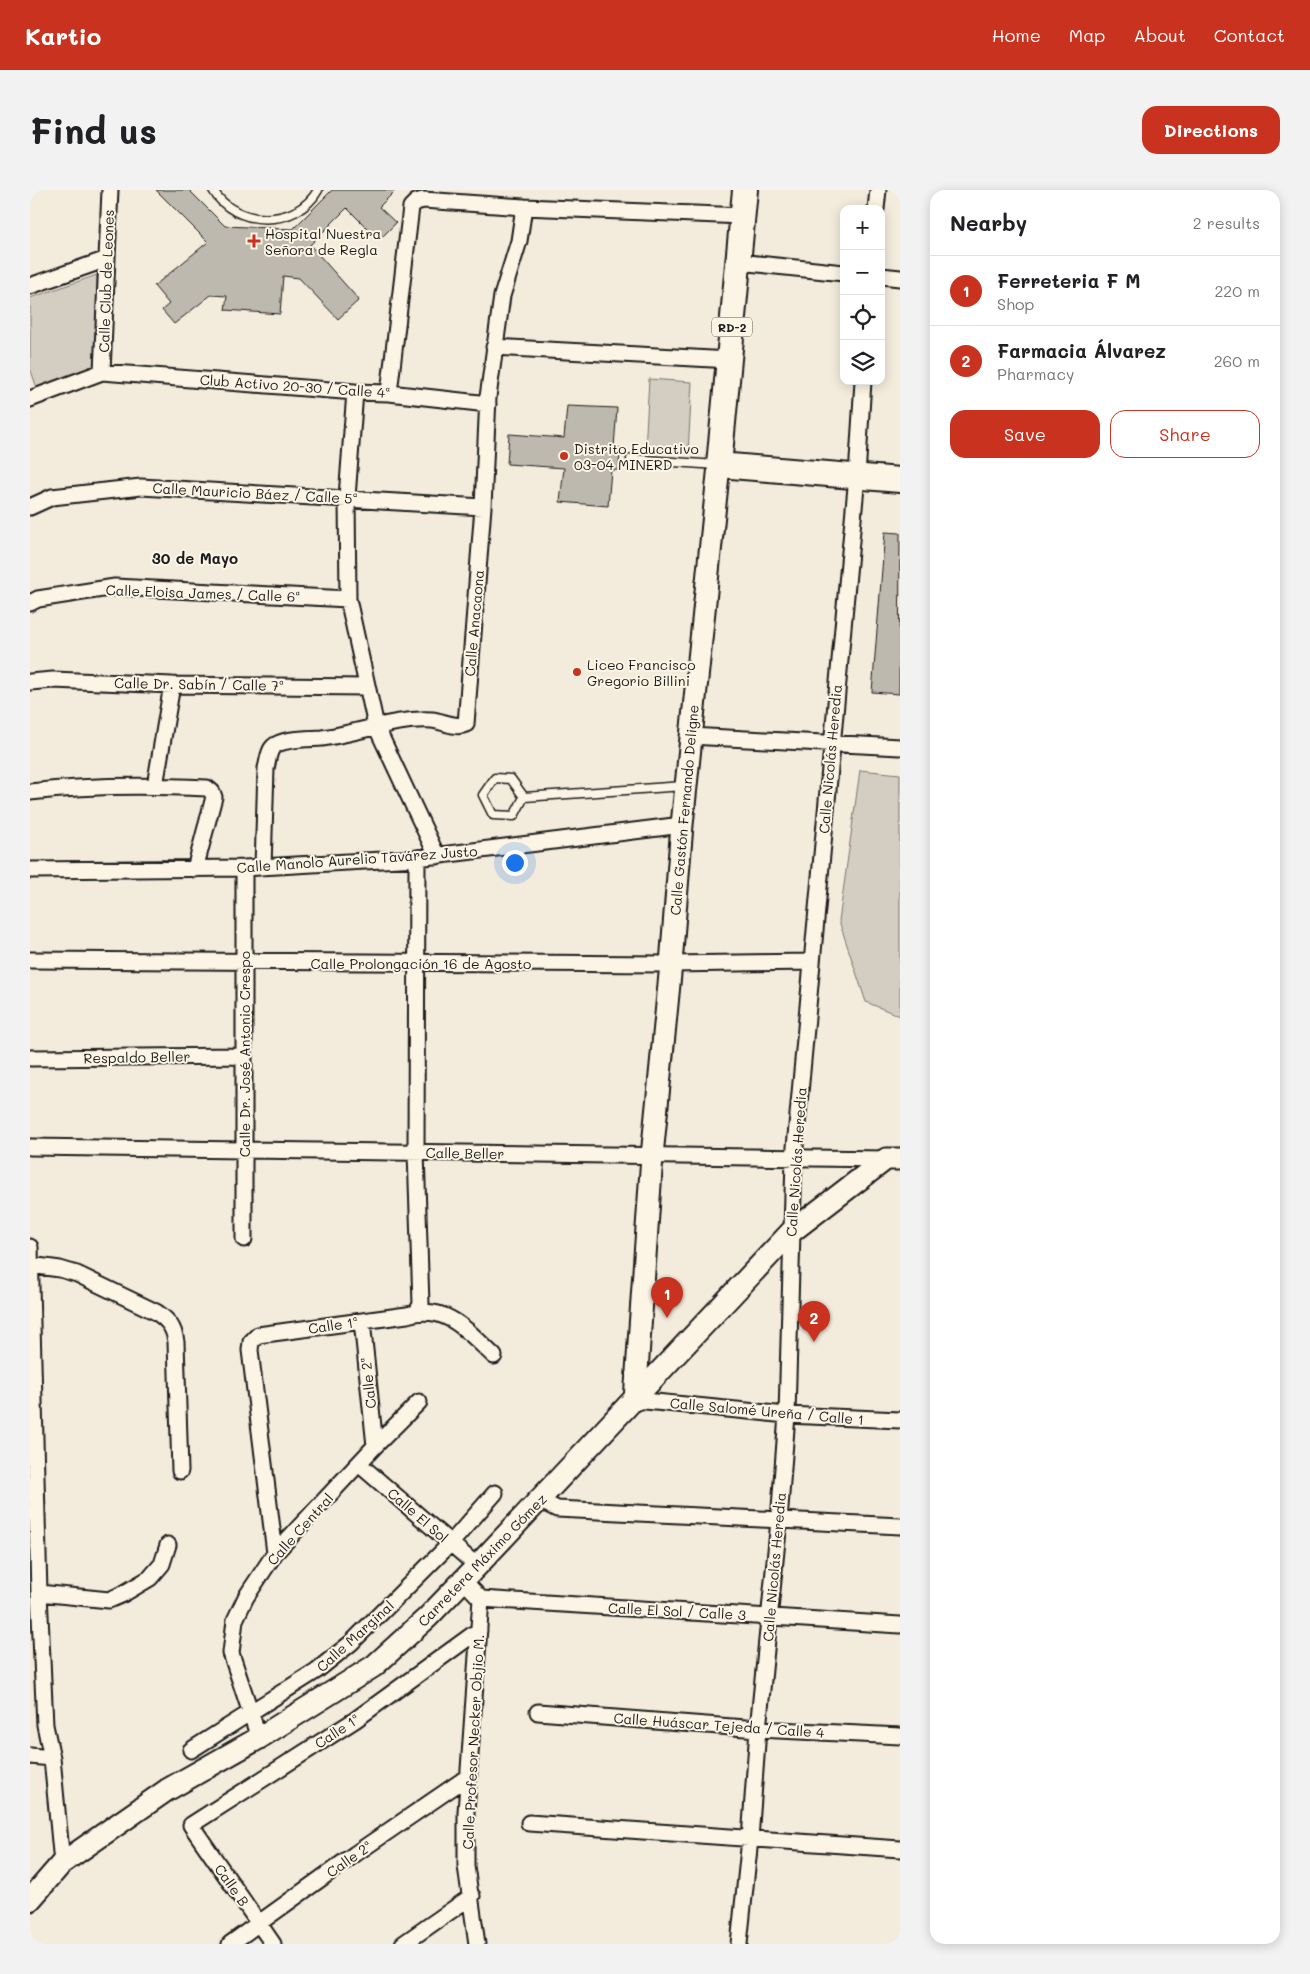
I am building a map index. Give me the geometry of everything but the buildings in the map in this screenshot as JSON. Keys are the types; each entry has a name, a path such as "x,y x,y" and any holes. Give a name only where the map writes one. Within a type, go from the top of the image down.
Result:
{"main road":[{"name":"RD-2","path":"719,465 746,190"},
{"path":"719,465 900,480"},
{"name":"Calle Gastón Fernando Deligne","path":"635,1400 652,1156 671,964 690,736 719,465"},
{"name":"Carretera Máximo Gómez","path":"31,1897 62,1863 167,1790 259,1738 374,1666 428,1617 635,1400 791,1232 893,1159"}],"street":[{"name":"Calle Club de Leones","path":"102,372 110,190"},
{"path":"876,205 878,190"},
{"path":"389,393 411,207 416,202 423,200 524,207 743,216"},
{"name":"Calle Anacaona","path":"264,867 266,768 273,747 280,743 322,738 376,726 433,720 461,726 466,724 483,507 488,404 494,347 502,296 519,241 524,207"},
{"path":"30,286 107,259"},
{"path":"738,262 840,273"},
{"path":"885,276 900,278"},
{"path":"494,347 730,360"},
{"path":"30,399 102,372"},
{"name":"Club Activo 20-30 / Calle 4ª","path":"102,372 389,393 488,404"},
{"name":"Calle Nicolás Heredia","path":"739,1944 779,1520 787,1415 794,1158 863,385"},
{"path":"355,392 347,498 348,599 376,726 437,856"},
{"name":"Calle Mauricio Báez / Calle 5ª","path":"30,507 52,497 141,487 483,507"},
{"name":"Calle Eloisa James / Calle 6ª","path":"30,603 38,599 114,587 348,599"},
{"name":"Calle Dr. Sabín / Calle 7ª","path":"30,682 53,680 172,685 367,687"},
{"path":"155,786 172,685"},
{"path":"690,736 831,745 900,747"},
{"path":"30,792 74,787 155,786 206,788 212,792 214,797 195,869"},
{"name":"Calle Manolo Aurelio Tavárez Justo","path":"30,870 244,868 417,858 682,825"},
{"path":"417,858 416,1152 421,1304 417,1312"},
{"name":"Calle Dr. José Antonio Crespo","path":"244,868 244,1239"},
{"name":"Calle Prolongación 16 de Agosto","path":"30,960 671,964 812,962"},
{"name":"Respaldo Beller","path":"30,1058 244,1056"},
{"name":"Calle Beller","path":"30,1147 893,1159"},
{"path":"30,1247 34,1549 39,1593 45,1725 52,1758 62,1863"},
{"path":"30,1265 60,1269 77,1274 166,1318 174,1330 176,1342 180,1471"},
{"name":"Calle 1ª","path":"275,1553 250,1350 251,1342 258,1335 407,1315 417,1312 440,1313 453,1318 494,1356"},
{"name":"Calle 2ª","path":"362,1321 375,1446"},
{"name":"Calle Salomé Ureña / Calle 1","path":"635,1400 787,1415 900,1420"},
{"name":"Calle Central","path":"259,1738 231,1653 235,1620 246,1597 275,1553 419,1402"},
{"name":"Calle El Sol","path":"360,1464 451,1543 470,1573"},
{"name":"Calle Marginal","path":"191,1750 316,1671 350,1643 451,1543 495,1493"},
{"path":"539,1500 557,1509 900,1526"},
{"path":"39,1593 109,1600 150,1578 162,1564 168,1545"},
{"path":"470,1573 481,1599"},
{"name":"Calle El Sol / Calle 3","path":"481,1599 900,1624"},
{"name":"Calle Profesor Necker Objio M.","path":"476,1944 472,1896 466,1866 466,1812 481,1599"},
{"name":"Calle 1ª","path":"191,1825 355,1720 479,1630"},
{"name":"Calle Huáscar Tejeda / Calle 4","path":"538,1712 758,1729 900,1736"},
{"path":"30,1756 52,1758"},
{"name":"Calle 2ª","path":"230,1944 355,1854 469,1776"},
{"path":"529,1823 900,1849"},
{"name":"Calle B","path":"191,1825 273,1944"},
{"path":"403,1944 472,1896"}],"lane":[{"path":"213,190 221,201 237,212 246,216 265,218 275,218 294,213 311,201 318,190"},
{"path":"631,459 719,465"},
{"path":"495,778 511,779 524,797 514,816 493,815 483,795 495,778"},
{"path":"524,797 686,786"}],"shaded area":[{"path":"97,275 95,370 37,388 30,368 30,298"},
{"path":"649,379 692,382 688,453 645,450"},
{"path":"860,770 900,774 900,1016 866,1002 839,921"}],"place":[{"name":"Hospital Nuestra Señora de Regla","path":"254,241"},
{"name":"Distrito Educativo 03-04 MINERD","path":"564,456"},
{"name":"Liceo Francisco Gregorio Billini","path":"577,672"},
{"name":"Ferreteria F M","path":"667,1318"},
{"name":"Farmacia Álvarez","path":"814,1342"}],"district":[{"name":"30 de Mayo","path":"195,558"}]}
